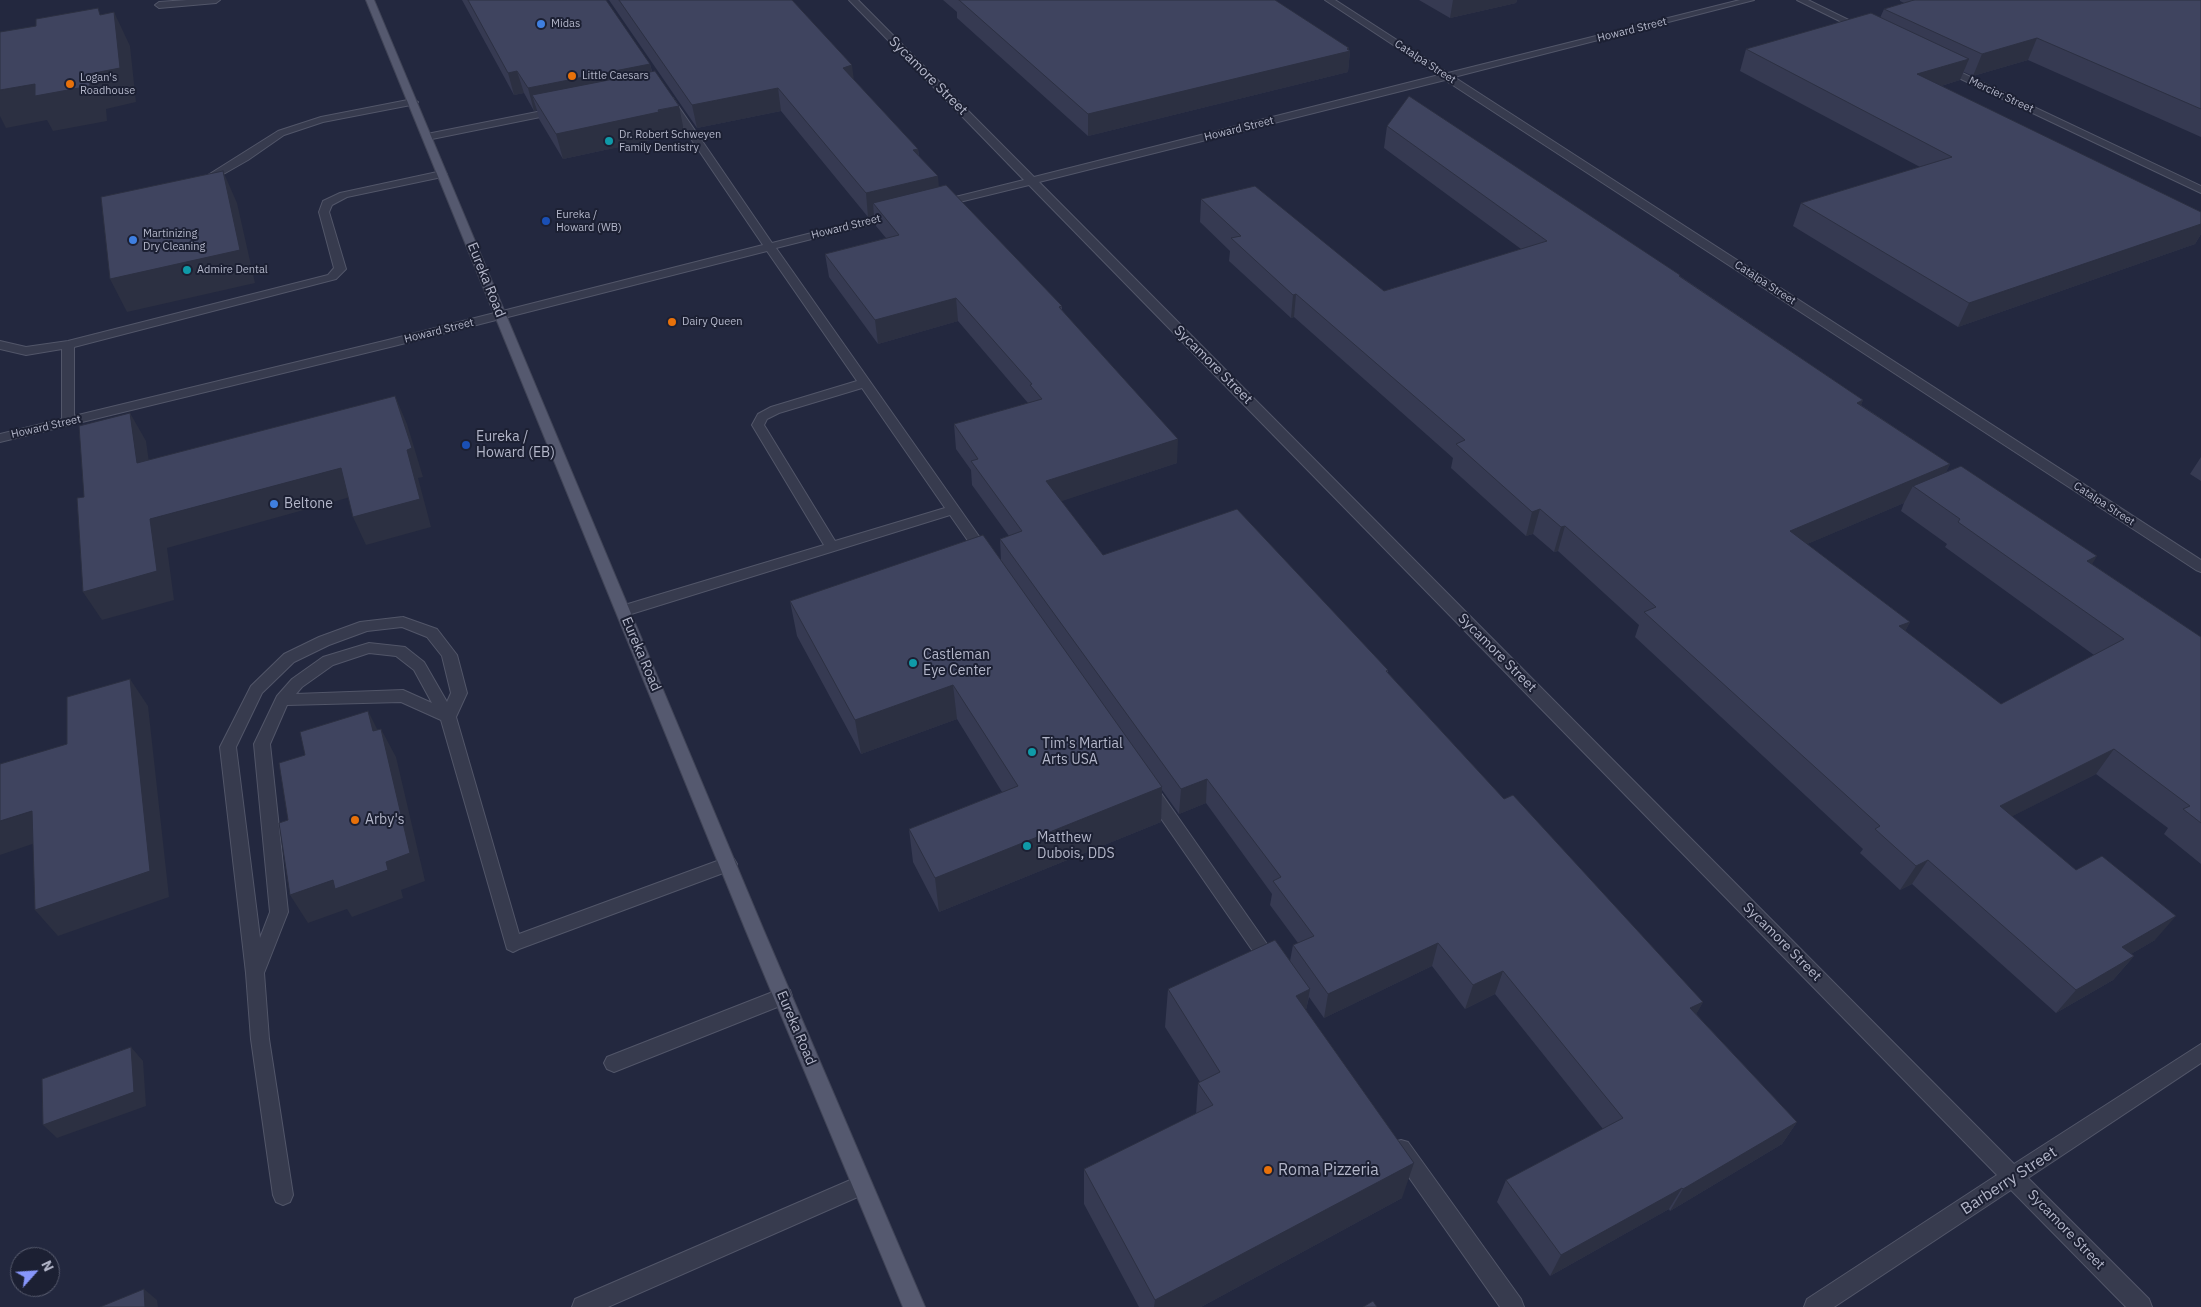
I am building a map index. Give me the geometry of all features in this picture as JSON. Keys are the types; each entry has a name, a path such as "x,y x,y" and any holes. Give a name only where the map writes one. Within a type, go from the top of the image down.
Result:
{"main road":[{"name":"Eureka Road","path":"371,0 623,612 914,1307"}],"street":[{"path":"159,5 216,0"},
{"name":"Sycamore Street","path":"853,0 2141,1307"},
{"name":"Catalpa Street","path":"1329,0 2201,567"},
{"name":"Howard Street","path":"930,207 1750,0"},
{"path":"1801,0 1874,34"},
{"name":"Mercier Street","path":"1936,64 2201,190"},
{"path":"663,90 768,246 993,566"},
{"path":"192,187 244,158 281,132 321,120 413,102"},
{"path":"427,137 571,108"},
{"path":"0,345 26,351 68,345 332,277 340,269 324,212 327,203 344,195 442,174"},
{"name":"Howard Street","path":"0,438 501,315 768,246 901,214"},
{"path":"68,345 68,422"},
{"path":"832,547 758,425 762,417 775,410 865,383"},
{"path":"623,612 953,510"},
{"path":"283,1195 260,1039 255,974 228,747 256,690 289,658 324,641 365,626 403,622 432,633 449,655 460,693 448,717"},
{"path":"255,974 279,912 262,744 282,700 297,683 328,661 369,648 400,652 419,666 448,717 513,944 728,864"},
{"path":"282,700 402,696 448,717"},
{"path":"1142,778 1278,973"},
{"path":"614,1063 783,996"},
{"name":"Barberry Street","path":"1815,1307 2201,1053"},
{"path":"1393,1136 1512,1307"},
{"path":"583,1307 862,1185"}],"building":[{"path":"468,0 606,0 650,64 528,88 517,71 508,73"},
{"path":"619,0 792,0 852,65 843,68 918,149 913,150 938,176 866,193 778,88 692,105"},
{"path":"959,0 1275,0 1349,48 1347,49 1350,51 1088,114"},
{"path":"1914,0 2201,0 2201,109 2037,38 1982,54 1884,9"},
{"path":"98,8 100,15 114,12 120,68 89,74 90,86 35,96 35,84 0,90 0,32 36,26 36,19"},
{"path":"1871,13 1969,59 1917,74 2201,212 2201,224 1969,303 1801,203 1952,157 1746,49"},
{"path":"655,71 679,106 556,134 532,95"},
{"path":"1409,96 1680,275 1863,400 1857,403 1950,464 1790,531 1910,622 1899,626 2001,704 2124,639 1958,522 1960,519 1913,486 1961,466 2097,556 2087,561 2201,637 2201,823 2183,809 2190,806 2114,749 2000,806 2076,870 2102,856 2176,916 2122,947 2134,956 2076,990 1928,860 1916,866 1875,829 1880,826 1644,612 1656,607 1565,526 1561,527 1540,509 1532,512 1456,444 1465,440 1296,294 1293,295 1231,238 1241,236 1201,199 1255,186 1384,291 1547,241 1387,126"},
{"path":"223,171 240,250 110,279 101,197"},
{"path":"946,185 1062,306 1059,307 1178,439 1046,481 1103,555 1237,509 1388,670 1386,671 1504,799 1513,795 1703,1002 1690,1008 1797,1122 1683,1189 1561,1255 1506,1180 1623,1118 1503,971 1473,985 1438,943 1328,994 1293,945 1314,936 1273,881 1281,877 1207,779 1181,789 1000,539 1022,531 971,461 978,459 954,424 1042,399 1030,385 1032,384 956,298 875,320 825,254 899,235 873,203"},
{"path":"395,396 412,448 407,450 420,499 353,517 341,468 150,519 157,571 83,592 77,498 84,497 79,426 130,413 137,463"},
{"path":"983,535 1162,787 935,878 909,829 1018,786 953,685 855,720 790,601"},
{"path":"130,679 150,871 35,910 32,811 0,821 0,764 67,744 67,697"},
{"name":"Arby's","path":"368,711 373,731 381,729 410,853 386,862 388,870 335,889 333,880 290,895 279,823 288,820 279,763 305,755 300,732"},
{"name":"Roma Pizzeria","path":"1275,940 1310,989 1296,996 1414,1163 1155,1300 1084,1169 1213,1105 1198,1083 1220,1072 1168,989"},
{"path":"131,1047 134,1092 43,1125 42,1079"},
{"path":"144,1289 145,1307 100,1307"},
{"path":"1373,1301 1377,1307 1363,1307"}],"place":[{"name":"Midas","path":"541,24"},
{"name":"Little Caesars","path":"572,76"},
{"name":"Logan's Roadhouse","path":"70,84"},
{"name":"Dr. Robert Schweyen Family Dentistry","path":"609,141"},
{"name":"Eureka / Howard (WB)","path":"546,221"},
{"name":"Martinizing Dry Cleaning","path":"133,240"},
{"name":"Admire Dental","path":"187,270"},
{"name":"Dairy Queen","path":"672,322"},
{"name":"Eureka / Howard (EB)","path":"466,445"},
{"name":"Beltone","path":"274,504"},
{"name":"Castleman Eye Center","path":"913,663"},
{"name":"Tim's Martial Arts USA","path":"1032,752"},
{"name":"Arby's","path":"355,820"},
{"name":"Matthew Dubois, DDS","path":"1027,846"},
{"name":"Roma Pizzeria","path":"1268,1170"}]}
